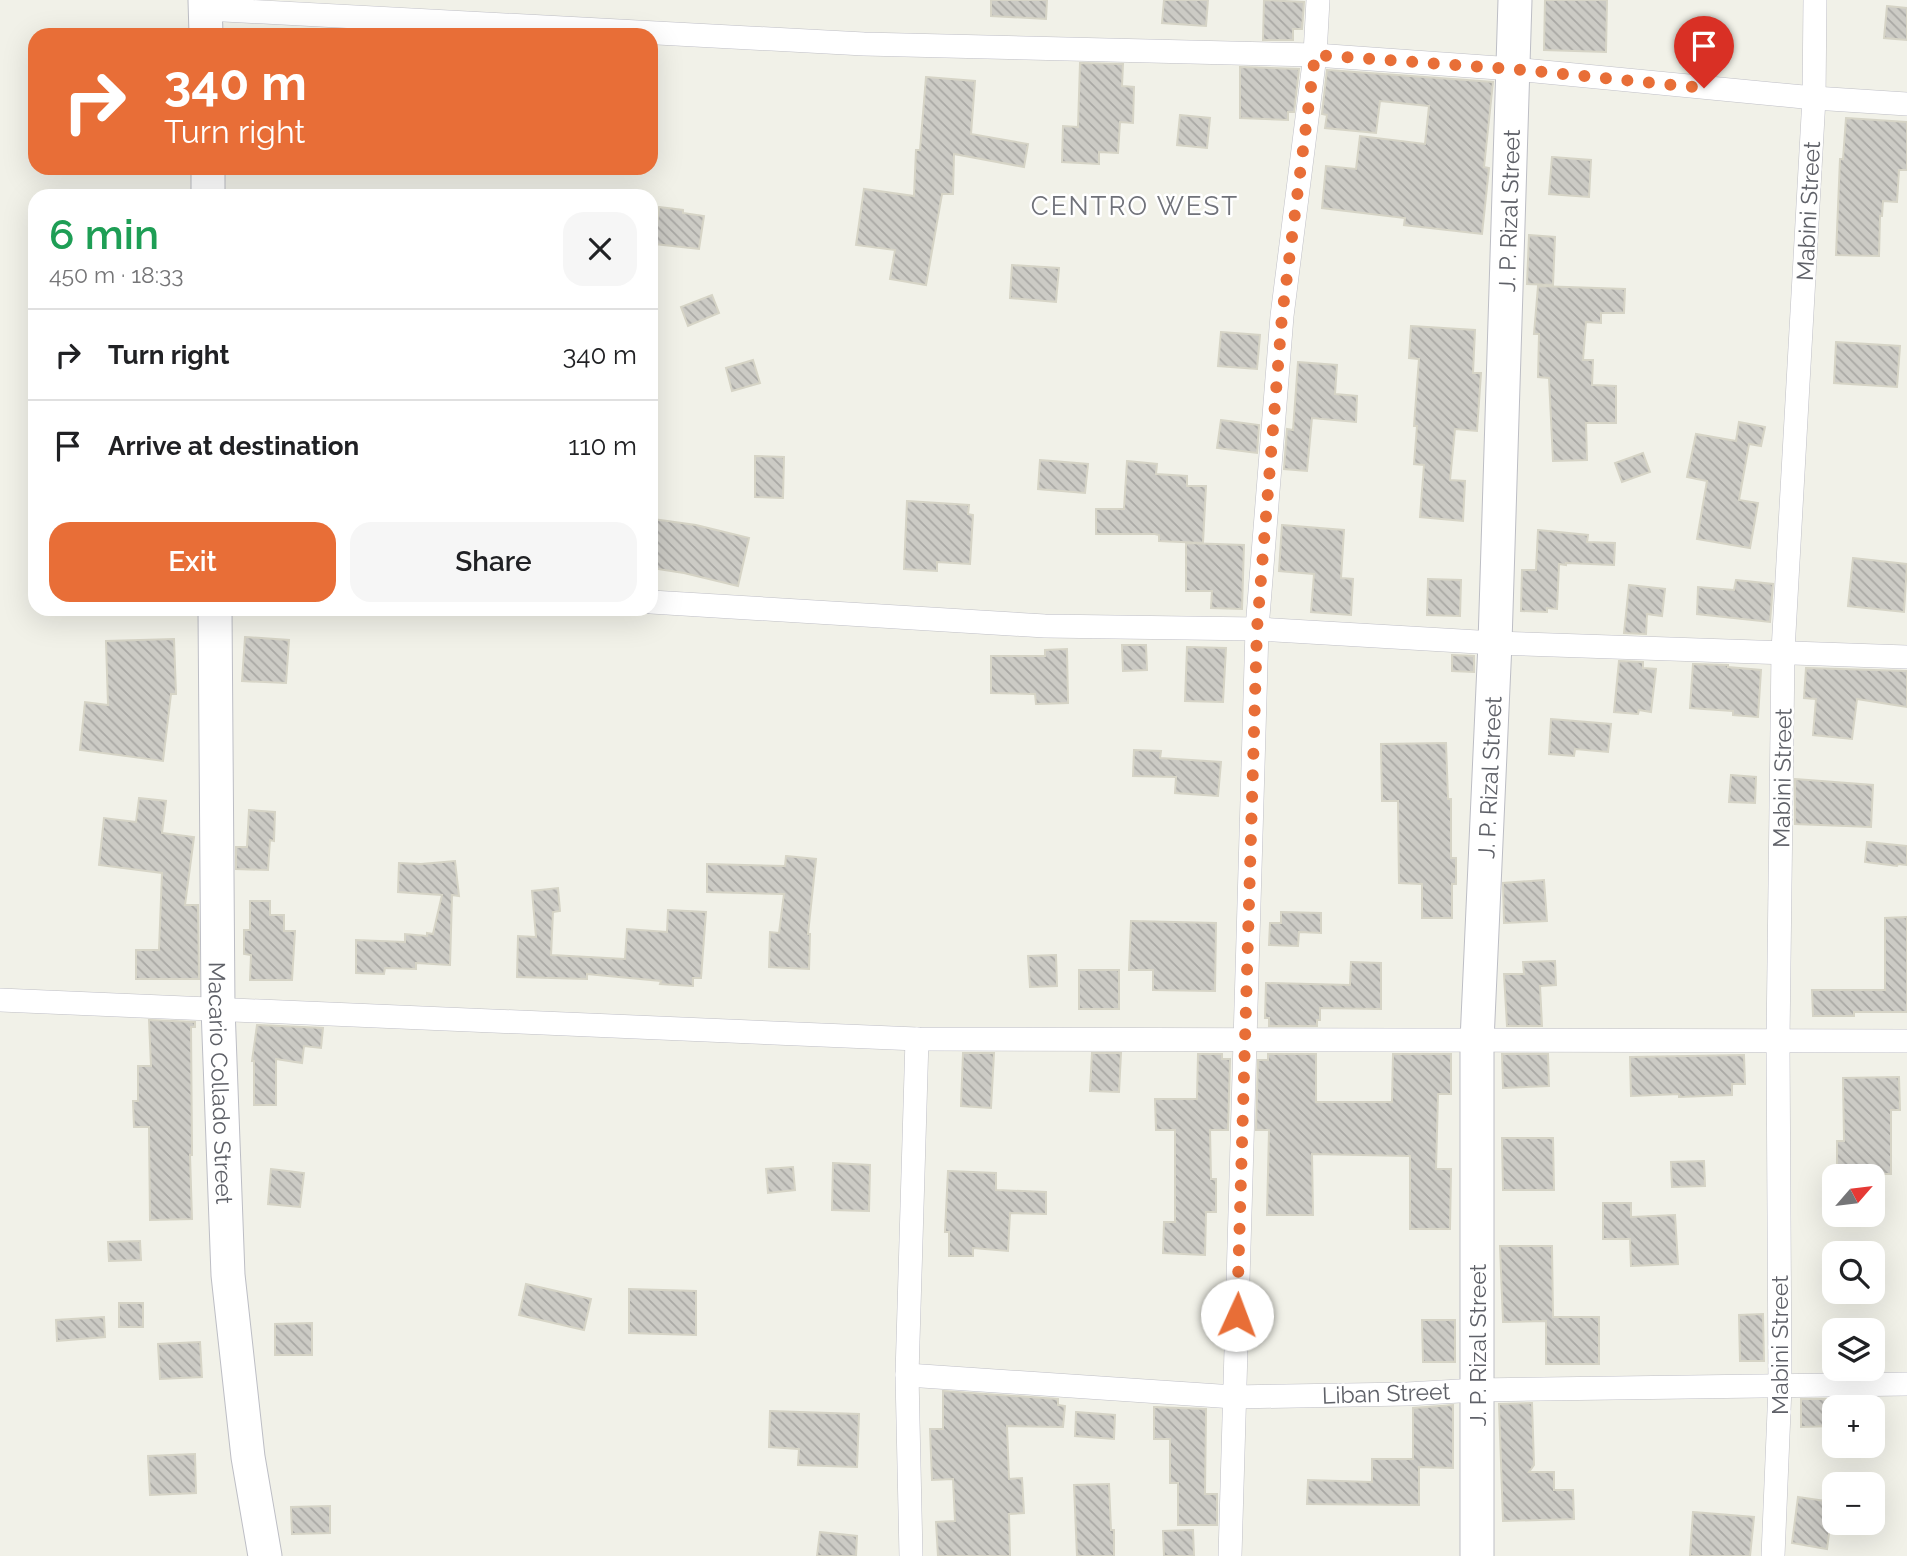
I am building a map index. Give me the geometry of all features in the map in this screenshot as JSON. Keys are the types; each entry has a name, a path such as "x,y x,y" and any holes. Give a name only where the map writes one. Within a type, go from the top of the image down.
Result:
{"main road":[{"name":"J. P. Rizal Street","path":"1478,1556 1477,1041 1494,643 1514,0"},
{"name":"Macario Collado Street","path":"215,616 218,1008 228,1275 248,1457 265,1556"}],"street":[{"path":"1230,1556 1257,629 1282,316 1315,55 1318,0"},
{"name":"Mabini Street","path":"1773,1556 1780,1387 1777,1041 1783,651 1814,98 1815,0"},
{"path":"206,15 501,28"},
{"path":"658,35 863,44 1315,55 1513,69 1814,98 1907,104"},
{"path":"658,602 1045,626 1257,629 1494,643 1907,657"},
{"path":"0,1000 917,1039 1907,1041"},
{"path":"911,1556 907,1375 917,1039"},
{"name":"Liban Street","path":"907,1375 1234,1397 1477,1390 1907,1384"}],"building":[{"path":"991,0 1047,0 1046,19 991,16"},
{"path":"1164,0 1208,0 1206,26 1162,23"},
{"path":"1264,0 1304,2 1302,29 1293,29 1293,40 1263,40"},
{"path":"1545,0 1607,0 1606,52 1544,50"},
{"path":"1887,6 1907,8 1907,40 1884,38"},
{"path":"1080,63 1123,64 1122,86 1134,87 1133,123 1120,122 1118,153 1099,152 1099,164 1062,162 1063,126 1078,127"},
{"path":"1240,67 1299,69 1294,112 1288,112 1288,120 1240,118"},
{"path":"1327,70 1493,82 1484,167 1489,168 1482,234 1404,225 1405,218 1322,208 1326,166 1356,169 1360,136 1425,144 1429,106 1380,101 1376,133 1325,128 1327,115 1322,114"},
{"path":"926,77 975,81 971,134 1028,144 1024,167 954,154 953,194 942,194 926,285 890,279 895,250 856,245 864,189 914,196 916,150 920,150"},
{"path":"1180,115 1210,118 1207,148 1177,145"},
{"path":"1846,118 1907,122 1907,170 1899,170 1897,202 1883,201 1879,256 1836,255 1840,159 1843,159"},
{"path":"1552,157 1591,160 1589,197 1549,194"},
{"path":"659,207 704,216 699,249 658,244"},
{"path":"1529,235 1555,237 1553,285 1527,284"},
{"path":"1012,265 1059,268 1056,302 1010,298"},
{"path":"1538,286 1625,289 1624,313 1601,313 1601,323 1586,322 1583,360 1593,360 1592,385 1616,386 1616,423 1586,423 1587,460 1553,461 1549,378 1538,377 1539,334 1534,334"},
{"path":"712,295 719,313 688,326 681,307"},
{"path":"1411,326 1475,330 1473,373 1481,373 1477,431 1455,429 1450,480 1465,481 1463,521 1420,517 1424,465 1414,464 1419,359 1409,358"},
{"path":"1221,332 1260,335 1257,369 1218,366"},
{"path":"1836,342 1900,346 1897,387 1834,383"},
{"path":"753,360 760,383 732,391 726,368"},
{"path":"1298,362 1337,365 1335,394 1357,396 1356,422 1312,418 1307,471 1284,469 1287,429 1293,430"},
{"path":"1221,420 1259,425 1257,453 1217,448"},
{"path":"1739,422 1765,427 1761,446 1749,444 1739,500 1758,503 1750,548 1697,539 1707,481 1687,477 1696,434 1736,441"},
{"path":"1643,453 1650,472 1622,482 1615,463"},
{"path":"755,456 784,457 783,498 755,497"},
{"path":"1040,460 1088,464 1085,493 1038,489"},
{"path":"1127,461 1157,464 1156,474 1187,476 1187,486 1206,486 1203,543 1159,541 1159,535 1155,534 1096,534 1096,509 1124,509"},
{"path":"907,501 969,505 968,514 973,515 970,564 937,562 937,571 904,569"},
{"path":"658,520 696,525 749,538 738,586 658,569"},
{"path":"1282,525 1344,530 1341,578 1353,579 1351,615 1311,612 1314,574 1279,571"},
{"path":"1538,530 1588,535 1587,542 1615,543 1614,565 1559,564 1557,609 1547,608 1547,612 1521,611 1522,570 1536,570"},
{"path":"1186,543 1244,545 1242,609 1211,608 1212,591 1186,591"},
{"path":"1853,558 1907,564 1904,612 1848,606"},
{"path":"1428,579 1461,580 1460,616 1427,615"},
{"path":"1736,580 1773,584 1770,622 1697,614 1698,587 1734,590"},
{"path":"1629,585 1665,589 1662,616 1647,614 1646,634 1624,633"},
{"path":"245,637 289,640 286,683 242,681"},
{"path":"174,639 176,694 171,694 163,761 80,750 85,702 108,705 106,641"},
{"path":"1122,645 1146,645 1147,670 1123,671"},
{"path":"1187,647 1226,648 1223,702 1185,701"},
{"path":"1067,649 1068,703 1036,704 1035,694 991,693 991,656 1045,656 1045,650"},
{"path":"1452,655 1474,656 1474,672 1452,671"},
{"path":"1619,661 1643,662 1643,668 1656,669 1651,712 1614,712"},
{"path":"1693,664 1761,670 1758,717 1733,715 1733,711 1690,708"},
{"path":"1806,668 1907,671 1907,707 1857,699 1852,739 1813,735 1816,699 1804,698"},
{"path":"1551,719 1611,724 1608,752 1575,749 1574,756 1549,754"},
{"path":"1446,743 1448,799 1451,799 1451,858 1456,858 1456,884 1452,884 1452,918 1422,918 1422,884 1399,883 1398,801 1382,801 1381,744"},
{"path":"1134,750 1161,751 1160,758 1221,762 1218,796 1175,793 1176,777 1133,776"},
{"path":"1731,775 1756,777 1755,803 1729,802"},
{"path":"1795,779 1873,785 1871,827 1795,824"},
{"path":"139,798 166,801 162,833 194,837 185,905 198,905 199,979 136,979 136,950 159,950 162,873 99,865 104,818 136,822"},
{"path":"249,810 275,812 274,841 270,840 268,870 236,869 236,847 247,847"},
{"path":"1867,842 1907,846 1907,865 1865,862"},
{"path":"786,856 816,859 808,934 809,969 769,967 770,932 779,933 784,894 707,892 707,864 785,866"},
{"path":"455,861 459,896 452,895 450,965 416,963 416,969 385,968 384,974 356,973 356,940 405,942 405,934 433,934 442,895 398,892 399,863"},
{"path":"1544,880 1547,921 1504,923 1503,883"},
{"path":"558,888 560,911 553,912 551,955 625,959 627,929 667,932 668,910 706,912 701,978 693,978 693,986 587,974 587,979 517,977 518,936 536,937 532,891"},
{"path":"250,901 270,901 270,915 284,915 284,931 295,931 292,980 250,980 251,955 244,954 244,930 250,930"},
{"path":"1281,912 1321,913 1321,933 1299,932 1298,946 1269,945 1270,923 1281,923"},
{"path":"1907,917 1907,1012 1854,1012 1854,1016 1813,1016 1812,990 1885,990 1885,918"},
{"path":"1131,921 1216,923 1215,991 1153,990 1153,970 1129,970"},
{"path":"1056,955 1057,986 1030,987 1028,956"},
{"path":"1555,961 1556,985 1540,986 1542,1026 1507,1026 1504,974 1524,974 1523,962"},
{"path":"1351,962 1381,963 1381,1009 1320,1008 1317,1026 1269,1026 1269,1018 1265,1018 1266,983 1350,985"},
{"path":"1079,970 1119,970 1119,1009 1079,1009"},
{"path":"149,1020 195,1022 195,1027 191,1027 192,1219 150,1220 149,1127 134,1127 133,1101 138,1101 138,1066 151,1066"},
{"path":"257,1025 323,1028 321,1048 304,1046 302,1063 276,1059 276,1105 254,1105 252,1061"},
{"path":"963,1053 994,1053 991,1108 961,1106"},
{"path":"1092,1053 1121,1053 1119,1092 1090,1091"},
{"path":"1198,1054 1222,1054 1222,1059 1230,1059 1228,1130 1210,1130 1211,1179 1216,1179 1216,1212 1206,1212 1205,1255 1163,1253 1164,1222 1175,1222 1175,1130 1156,1130 1155,1099 1197,1099"},
{"path":"1268,1054 1316,1054 1316,1102 1392,1102 1393,1054 1451,1054 1451,1094 1438,1094 1436,1169 1451,1169 1450,1229 1410,1229 1410,1156 1312,1154 1313,1215 1267,1215 1269,1130 1256,1130 1258,1060 1268,1060"},
{"path":"1502,1054 1548,1054 1549,1086 1503,1088"},
{"path":"1744,1055 1745,1084 1732,1084 1732,1095 1631,1096 1630,1057"},
{"path":"1899,1077 1900,1110 1891,1110 1891,1174 1885,1174 1885,1164 1837,1164 1837,1141 1844,1141 1843,1078"},
{"path":"1502,1138 1553,1138 1554,1190 1503,1190"},
{"path":"1704,1161 1705,1186 1672,1187 1671,1162"},
{"path":"833,1163 870,1165 869,1211 832,1210"},
{"path":"793,1167 795,1190 768,1193 766,1169"},
{"path":"271,1169 304,1173 300,1207 268,1204"},
{"path":"948,1171 996,1173 996,1190 1046,1192 1046,1214 1010,1213 1008,1251 973,1248 973,1256 949,1256 949,1232 945,1232"},
{"path":"1603,1203 1631,1203 1631,1217 1675,1215 1678,1264 1631,1266 1630,1239 1603,1239"},
{"path":"140,1241 141,1260 109,1261 108,1242"},
{"path":"1500,1246 1552,1246 1553,1317 1599,1317 1599,1364 1546,1364 1546,1321 1503,1322"},
{"path":"526,1284 591,1299 584,1330 519,1315"},
{"path":"629,1289 696,1291 696,1335 629,1333"},
{"path":"119,1303 143,1303 143,1327 119,1327"},
{"path":"1763,1314 1764,1361 1740,1361 1739,1315"},
{"path":"104,1317 105,1337 57,1341 56,1320"},
{"path":"1422,1320 1455,1320 1455,1362 1423,1362"},
{"path":"312,1323 312,1355 275,1355 275,1324"},
{"path":"200,1342 202,1377 160,1379 158,1344"},
{"path":"943,1391 1058,1399 1058,1405 1065,1406 1063,1427 1007,1426 1009,1479 1022,1478 1024,1513 1009,1514 1010,1556 938,1556 936,1522 955,1521 953,1479 932,1480 930,1429 943,1429"},
{"path":"1801,1399 1822,1399 1822,1426 1801,1427"},
{"path":"1532,1403 1534,1465 1529,1472 1554,1472 1554,1490 1573,1490 1574,1519 1503,1521 1499,1404"},
{"path":"1453,1405 1453,1468 1419,1467 1419,1505 1307,1504 1308,1480 1372,1482 1372,1459 1413,1459 1413,1408"},
{"path":"1154,1407 1206,1409 1205,1494 1217,1494 1217,1525 1178,1525 1178,1483 1170,1483 1170,1439 1154,1439"},
{"path":"770,1411 859,1414 857,1467 798,1465 799,1449 769,1447"},
{"path":"1076,1412 1115,1415 1114,1439 1075,1436"},
{"path":"195,1454 196,1493 150,1495 148,1456"},
{"path":"1109,1484 1114,1556 1077,1556 1074,1485"},
{"path":"1798,1497 1822,1500 1822,1535 1829,1535 1827,1549 1792,1543"},
{"path":"330,1506 330,1533 292,1534 291,1507"},
{"path":"1693,1512 1754,1517 1750,1556 1690,1556"},
{"path":"1193,1530 1194,1556 1164,1556 1163,1531"},
{"path":"820,1532 857,1536 856,1556 817,1556"}],"district":[{"name":"CENTRO WEST","path":"1135,206"}],"route":[{"path":"1237,1315 1257,629 1282,316 1315,55 1513,69 1704,88"}]}
